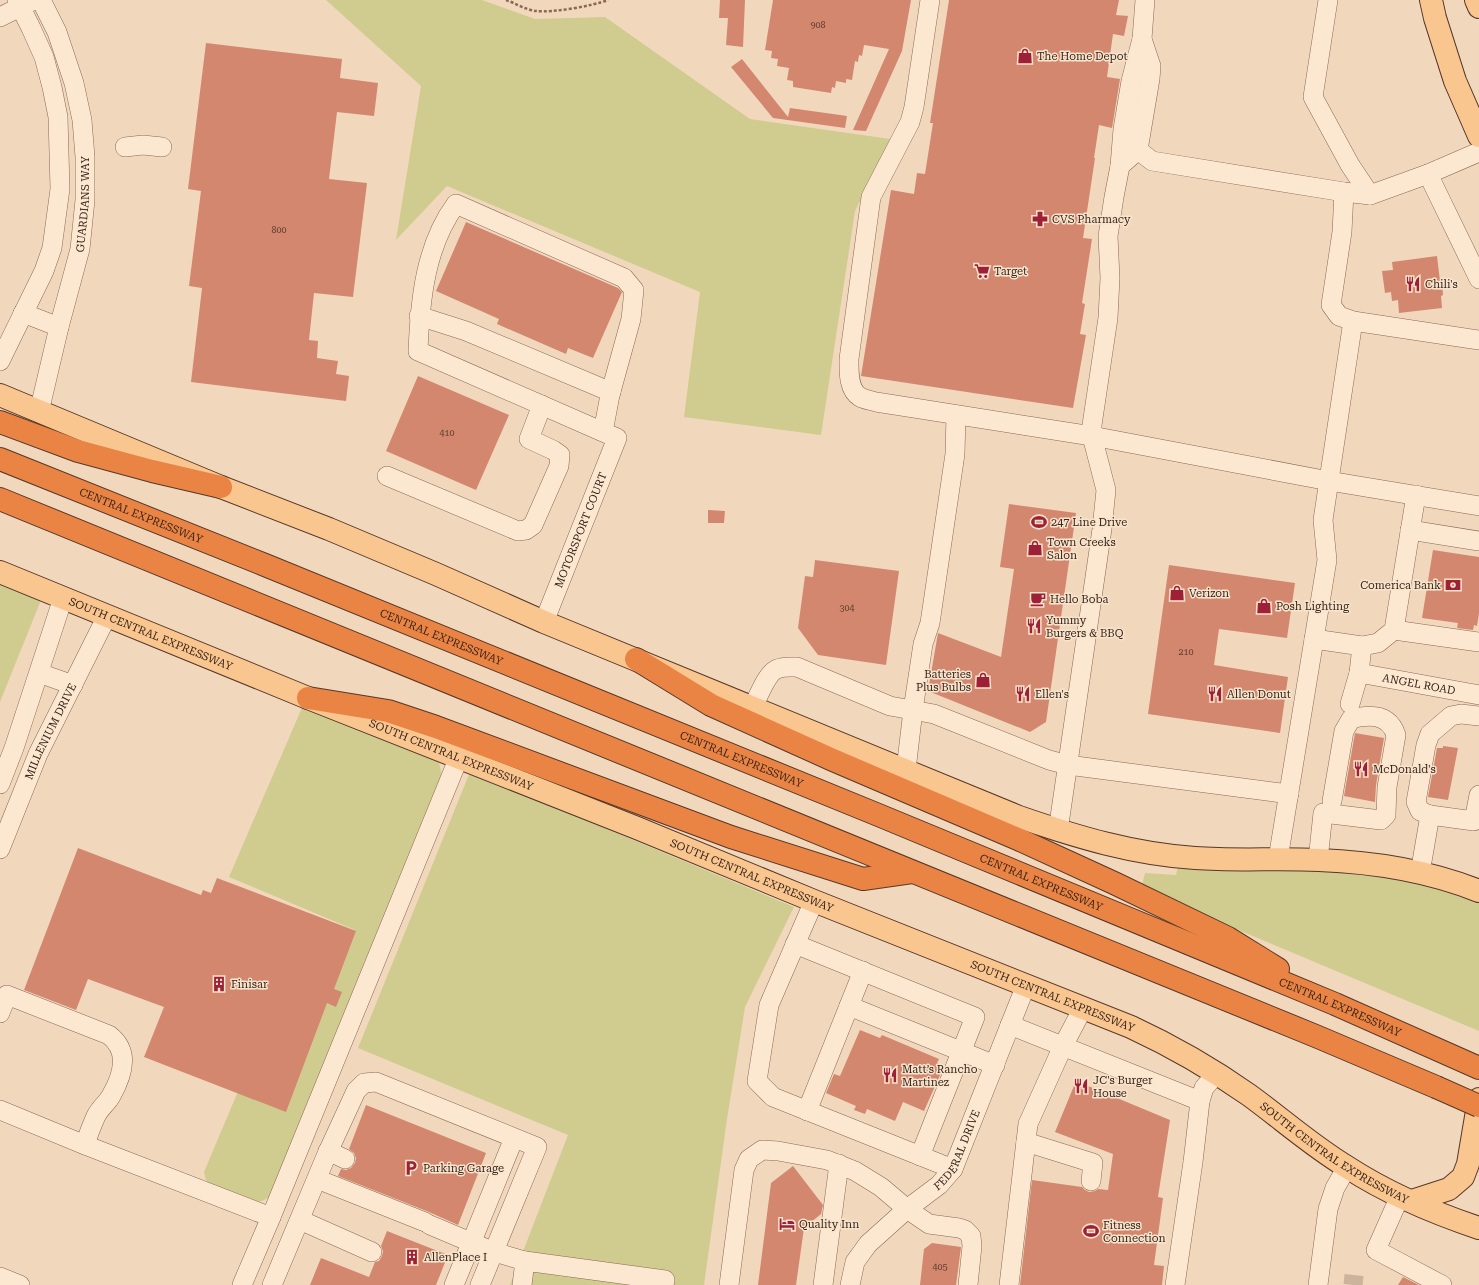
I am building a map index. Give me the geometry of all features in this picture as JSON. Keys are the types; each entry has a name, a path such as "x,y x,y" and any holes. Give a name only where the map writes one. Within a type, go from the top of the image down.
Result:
{"highway":[{"path":"0,422 78,451 152,471 221,487"},
{"name":"CENTRAL EXPRESSWAY","path":"0,459 265,565 1335,1004 1479,1068"},
{"path":"0,499 1312,1034 1479,1106"},
{"path":"636,659 711,705 833,760 1020,840 1228,938 1335,1004"},
{"path":"308,698 388,711 451,732 731,837 863,878 913,872"}],"main road":[{"path":"1432,0 1435,18 1455,81 1479,136"},
{"path":"1476,0 1479,7"},
{"path":"0,396 221,487 329,529 544,622 1019,817 1058,831 1104,844 1145,852 1194,858 1346,861 1420,873 1474,886"},
{"name":"SOUTH CENTRAL EXPRESSWAY","path":"0,572 308,698 459,757 814,901 1131,1027 1162,1042 1217,1073 1347,1168 1406,1198 1479,1228"},
{"path":"1406,1198 1449,1189 1463,1177 1468,1164 1479,1099"}],"street":[{"name":"GUARDIANS WAY","path":"39,412 59,327 80,249 85,200 85,157 82,120 74,83 66,56 41,0"},
{"path":"930,0 914,107 910,122 871,197 849,359 849,377 853,390 860,397 876,402 1092,436 1329,481 1479,506"},
{"path":"1058,831 1102,529 1106,490 1092,436 1094,411 1108,318 1110,278 1108,236 1120,166 1123,129 1131,81 1142,39 1145,0"},
{"path":"1328,0 1313,97 1350,165 1370,195"},
{"name":"GUARDIANS WAY","path":"0,361 44,271 52,248 60,189 58,118 44,57 31,28 24,2"},
{"path":"0,17 24,2"},
{"path":"31,28 50,18"},
{"path":"1120,166 1138,150 1151,66 1142,39"},
{"path":"125,147 143,145 162,147"},
{"path":"1138,150 1152,161 1370,195 1428,174 1479,152"},
{"path":"1428,174 1479,278"},
{"path":"1344,192 1342,232 1331,305 1339,316 1352,321 1479,340"},
{"name":"MOTORSPORT COURT","path":"419,316 431,252 446,218 456,204 624,278 634,290 631,319 611,392 610,435 544,622"},
{"path":"24,314 59,327"},
{"path":"610,435 418,351 419,316 466,332 611,392"},
{"path":"1278,859 1327,560 1323,520 1352,321"},
{"path":"387,476 518,531 526,530 533,525 559,466 560,456 553,450 529,440 542,405"},
{"path":"906,770 923,644 930,623 955,454 956,415"},
{"path":"1314,639 1362,646 1378,643 1394,630 1416,495"},
{"path":"1410,530 1479,541"},
{"path":"0,784 14,748 63,598"},
{"name":"MILLENIUM DRIVE","path":"0,849 38,754 107,616"},
{"path":"1394,630 1479,642"},
{"path":"1350,704 1359,673 1362,646"},
{"path":"753,707 771,674 777,669 786,667 797,668 890,706 934,714 1049,760 1068,765 1289,794"},
{"path":"39,673 72,685"},
{"name":"ANGEL ROAD","path":"1359,673 1476,693"},
{"path":"1479,716 1461,714 1451,716 1430,734 1426,745 1416,802 1420,811 1430,815 1474,821 1479,795"},
{"path":"1318,860 1328,807 1344,731 1351,719 1360,716 1383,718 1388,721 1393,727 1396,735 1387,787 1386,815 1382,820 1376,820 1328,807"},
{"path":"242,1285 459,757"},
{"path":"1420,873 1430,815"},
{"path":"814,901 769,1005 757,1081 773,1097 953,1169"},
{"path":"795,944 975,1017 920,1156"},
{"path":"807,1111 863,972"},
{"name":"FEDERAL DRIVE","path":"850,1285 855,1262 868,1244 907,1209 939,1185 953,1169 1026,985"},
{"path":"0,1013 7,995 109,1035 116,1040 122,1050 123,1062 120,1076 112,1096 96,1116 85,1145"},
{"path":"849,1006 995,1065"},
{"path":"1009,1285 1028,1124 1063,1046 1083,1008"},
{"path":"1010,1025 1200,1101"},
{"path":"1175,1285 1194,1162 1200,1101 1204,1088 1217,1073"},
{"path":"272,1285 317,1179 337,1155 356,1091 364,1083 376,1082 537,1147 480,1285"},
{"path":"0,1110 85,1145 271,1216"},
{"path":"454,1285 514,1138"},
{"path":"1026,1142 1093,1163 1091,1180"},
{"path":"729,1285 744,1170 749,1159 762,1150 778,1151 827,1160 856,1171 881,1187 907,1209 929,1224 965,1230 971,1236 972,1246 968,1285"},
{"path":"823,1285 838,1164"},
{"path":"1318,1285 1328,1209 1335,1188 1347,1168"},
{"path":"317,1179 428,1223 494,1252 525,1261 665,1280 664,1285"},
{"path":"1406,1198 1376,1250 1442,1285"},
{"path":"300,1220 372,1252"},
{"path":"522,1285 525,1261"},
{"path":"0,1277 20,1285"}],"path":[{"path":"506,0 536,11 564,10 608,0"}],"shaded area":[{"path":"326,0 482,0 535,19 605,17 750,119 890,139 855,211 821,435 684,417 700,292 447,186 396,240 421,86"},
{"path":"0,580 41,600 0,702"},
{"path":"304,703 435,757 439,763 442,776 271,1196 262,1201 253,1202 213,1187 206,1180 204,1172 239,1089 283,1107 355,930 229,877"},
{"path":"470,772 794,907 745,1007 727,1119 704,1285 510,1285 568,1135 358,1048"},
{"path":"1178,865 1256,866 1387,875 1447,889 1479,903 1479,1031 1141,889 1145,873 1176,875"}],"building":[{"path":"720,0 745,0 743,47 726,45 728,18 719,18"},
{"path":"773,0 911,0 902,51 866,131 853,130 889,49 864,45 862,56 859,55 858,62 855,61 852,80 846,79 846,83 836,81 835,88 832,87 831,93 793,87 793,81 787,80 789,68 777,66 778,59 771,58 772,51 765,50"},
{"name":"Target","path":"949,0 1119,0 1116,15 1128,16 1124,36 1113,34 1107,77 1120,79 1112,128 1099,125 1094,158 1083,238 1092,239 1082,303 1085,304 1080,334 1086,335 1073,408 861,376 891,190 914,194 917,173 925,174 933,123 930,123"},
{"path":"206,43 342,59 340,78 378,83 374,116 337,112 329,179 367,183 353,297 314,293 309,340 318,341 317,358 338,361 336,374 349,376 346,401 191,382 202,288 189,286 201,191 188,189"},
{"path":"742,59 788,117 790,108 847,116 845,128 773,118 731,67"},
{"path":"466,222 618,288 622,292 593,358 568,348 566,354 497,324 499,319 436,291"},
{"name":"Chili's","path":"1437,256 1440,281 1442,281 1442,308 1399,313 1398,300 1392,301 1391,292 1385,293 1382,271 1393,270 1392,262"},
{"path":"418,376 509,415 476,490 386,451"},
{"path":"1009,504 1076,513 1046,722 1030,732 928,691 938,633 1001,657 1014,569 1000,567"},
{"path":"708,510 725,511 724,523 708,523"},
{"name":"Comerica Bank","path":"1433,550 1479,557 1479,613 1477,626 1474,625 1473,630 1457,628 1458,623 1422,618"},
{"path":"815,560 899,571 886,665 818,655 798,628 805,576 813,577"},
{"path":"1169,565 1295,583 1287,638 1219,629 1214,665 1288,677 1280,733 1148,714"},
{"name":"McDonald's","path":"1355,733 1384,738 1376,785 1375,802 1344,796"},
{"path":"1443,746 1458,748 1448,800 1428,797 1437,748 1443,748"},
{"name":"Finisar","path":"78,848 201,895 203,890 211,893 217,878 356,931 334,989 342,992 336,1007 327,1003 286,1112 144,1057 164,1007 88,979 76,1010 24,990"},
{"name":"Matt’s Rancho Martinez","path":"860,1030 880,1038 882,1035 939,1059 937,1063 944,1066 924,1111 903,1102 895,1121 867,1109 865,1114 854,1110 856,1106 826,1093 834,1074 840,1076"},
{"name":"Fitness Connection","path":"1076,1081 1170,1120 1158,1197 1163,1198 1154,1265 1164,1266 1162,1285 1020,1285 1032,1180 1082,1187 1089,1192 1098,1189 1108,1190 1113,1154 1055,1132"},
{"name":"Parking Garage","path":"366,1105 486,1153 458,1225 338,1176 341,1169 346,1170 351,1168 355,1163 356,1158 354,1153 349,1149"},
{"name":"Quality Inn","path":"793,1166 823,1205 821,1214 804,1228 796,1285 758,1285 771,1183"},
{"name":"AllenPlace I","path":"387,1231 448,1255 436,1285 310,1285 321,1258 369,1277 375,1262 379,1261 382,1256 383,1251 381,1246"},
{"path":"932,1243 961,1247 956,1285 920,1285 924,1249"},
{"path":"1403,1277 1419,1285 1398,1285"}],"tunnel":[{"path":"1353,1285 1354,1275"}],"place":[{"name":"The Home Depot","path":"1025,56"},
{"name":"CVS Pharmacy","path":"1040,219"},
{"name":"Target","path":"982,271"},
{"name":"Chili's","path":"1413,284"},
{"name":"247 Line Drive","path":"1039,522"},
{"name":"Town Creeks Salon","path":"1035,548"},
{"name":"Comerica Bank","path":"1453,585"},
{"name":"Verizon","path":"1177,593"},
{"name":"Hello Boba","path":"1038,599"},
{"name":"Posh Lighting","path":"1264,606"},
{"name":"Yummy Burgers & BBQ","path":"1034,626"},
{"name":"Batteries Plus Bulbs","path":"983,680"},
{"name":"Ellen's","path":"1023,694"},
{"name":"Allen Donut","path":"1215,694"},
{"name":"McDonald's","path":"1361,769"},
{"name":"Finisar","path":"219,984"},
{"name":"Matt’s Rancho Martinez","path":"890,1075"},
{"name":"JC's Burger House","path":"1081,1086"},
{"name":"Parking Garage","path":"411,1168"},
{"name":"Quality Inn","path":"787,1224"},
{"name":"Fitness Connection","path":"1091,1231"},
{"name":"AllenPlace I","path":"412,1257"}]}
